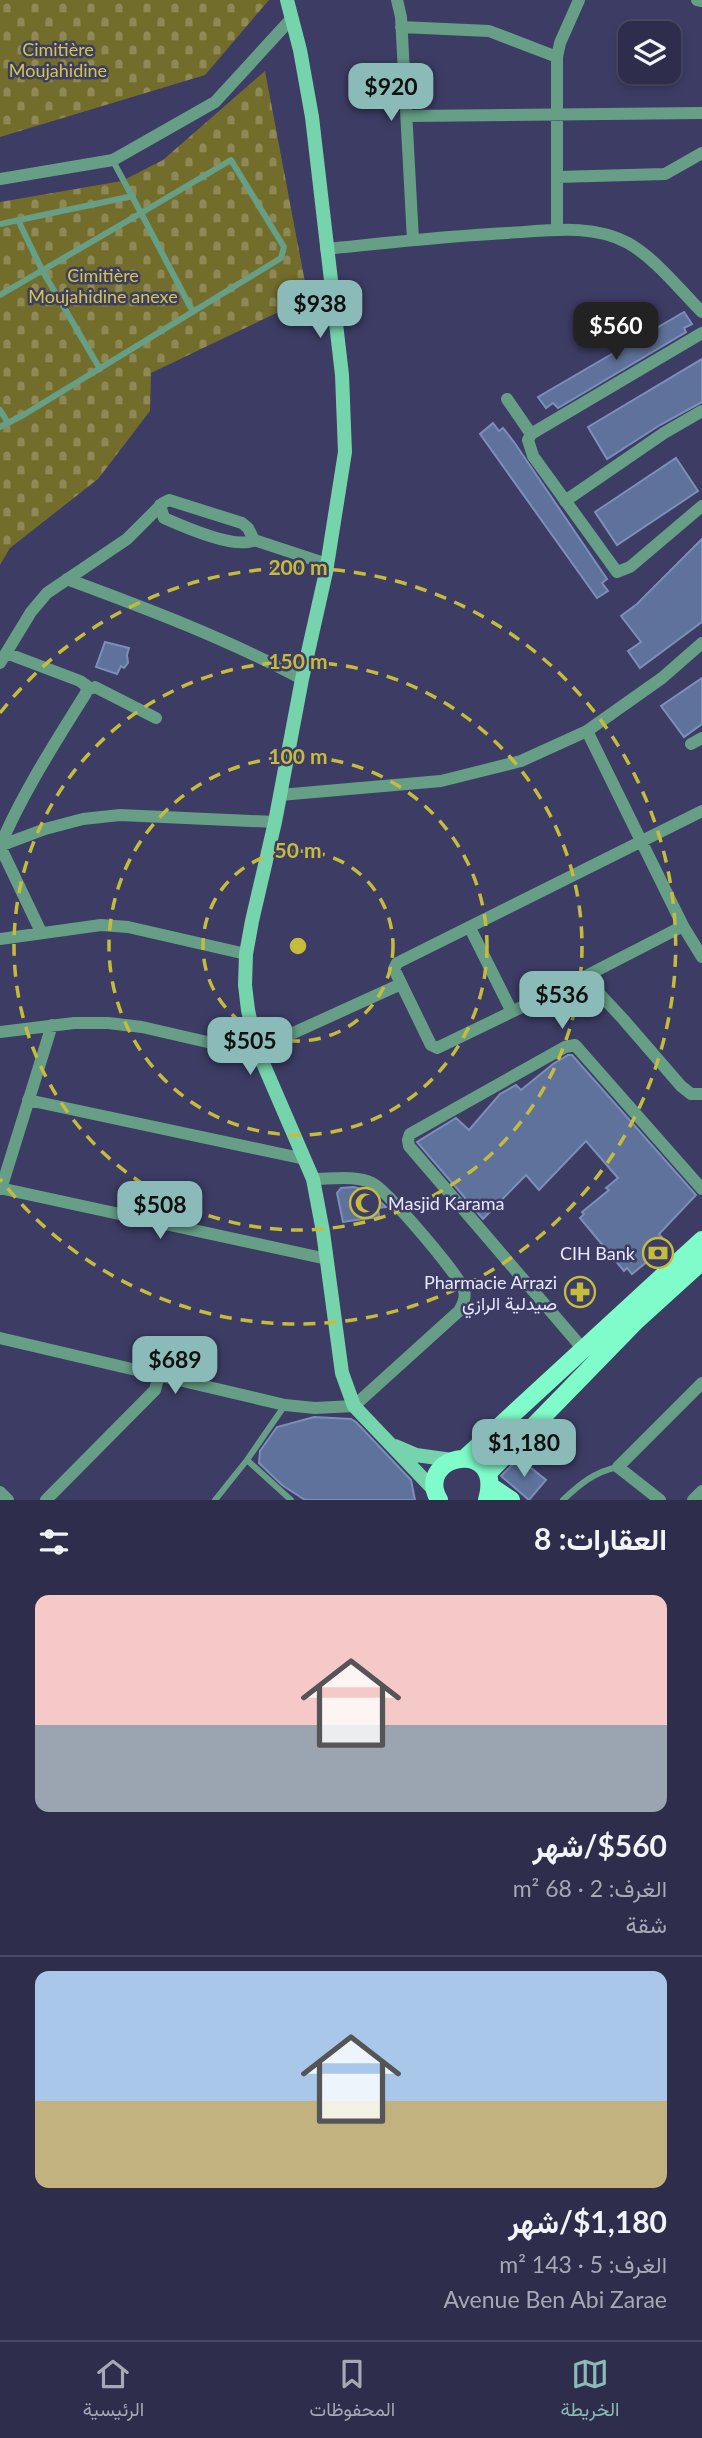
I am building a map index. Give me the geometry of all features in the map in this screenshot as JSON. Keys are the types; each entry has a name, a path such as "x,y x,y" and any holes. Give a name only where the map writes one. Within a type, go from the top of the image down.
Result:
{"main road":[{"path":"435,1496 436,1476 442,1466 459,1459 702,1240"},
{"path":"488,1487 637,1320 702,1261"},
{"path":"459,1459 478,1463 488,1487 511,1500"}],"street":[{"path":"287,0 305,71 312,117 342,374 345,433 342,476 327,564 246,954 248,1010 256,1047 313,1179 342,1373 354,1406 435,1496"},
{"path":"397,0 407,116 413,240"},
{"path":"557,230 557,57 560,43 579,0"},
{"path":"0,179 113,160 215,102 292,18"},
{"path":"401,27 489,31 557,57"},
{"path":"407,116 702,113"},
{"path":"557,177 665,174 702,153"},
{"path":"326,249 557,230 600,233 627,243 656,266 702,312"},
{"path":"702,333 531,433 528,440 530,450 617,572 630,567 702,506"},
{"path":"507,399 531,433"},
{"path":"565,501 664,433 702,411"},
{"path":"87,690 85,684 80,681 3,658 47,593 127,538 165,501 176,500 242,523 254,540"},
{"path":"160,505 164,517 185,527 238,543 254,540 327,564"},
{"path":"67,579 182,621 248,650 302,678"},
{"path":"280,795 441,781 522,761 587,731 662,678 702,643"},
{"path":"41,932 0,846 12,818 87,690 95,687 156,718"},
{"path":"587,731 683,926 702,957"},
{"path":"683,926 584,977 434,1048 430,1045 394,969 395,965 702,811"},
{"path":"0,846 45,829 83,819 120,815 275,822"},
{"path":"0,939 101,925 128,927 246,954"},
{"path":"470,928 512,1012"},
{"path":"584,977 681,1086 691,1094 702,1094"},
{"path":"0,1032 90,1022 124,1024 220,1045 256,1047 280,1039 401,984"},
{"path":"52,1025 1,1188 327,1259"},
{"path":"583,1349 409,1146 410,1134 565,1047 575,1045 702,1189"},
{"path":"28,1100 305,1159"},
{"path":"0,1338 285,1405 315,1408 354,1406 460,1311 465,1293 453,1273 379,1186 360,1179 313,1179"},
{"path":"46,1500 155,1390 159,1375"},
{"path":"660,1500 618,1467 702,1383"},
{"path":"391,1444 416,1455 459,1459"},
{"path":"693,1500 702,1491"},
{"path":"0,1492 8,1500"}],"lane":[{"path":"113,160 193,312"},
{"path":"0,296 231,160 284,247 281,258 0,427"},
{"path":"0,223 133,196"},
{"path":"18,220 42,270 100,369"},
{"path":"0,410 8,423"},
{"path":"215,1500 285,1405"},
{"path":"247,1460 291,1500"},
{"path":"563,1500 590,1477 618,1467"}],"green space":[{"name":"Cimitière Moujahidine","path":"0,0 269,0 205,75 0,137"},
{"name":"Cimitière Moujahidine anexe","path":"265,71 308,298 151,373 150,411 98,479 10,548 0,565 0,202 122,181 163,160"}],"building":[{"path":"684,312 692,324 684,328 686,332 558,408 553,403 546,408 538,397"},
{"path":"702,359 702,402 607,459 588,427"},
{"path":"493,423 499,431 503,428 514,442 607,579 602,583 608,591 597,598 480,434"},
{"path":"676,458 698,491 617,545 595,512"},
{"path":"702,539 702,622 640,668 628,651 641,642 621,616 637,604"},
{"path":"105,642 129,648 128,663 124,668 121,666 117,674 96,667"},
{"path":"702,678 702,724 684,737 661,706"},
{"path":"568,1055 572,1055 696,1195 659,1234 664,1240 660,1244 664,1248 632,1274 627,1268 624,1271 580,1218 584,1214 582,1212 609,1190 606,1188 618,1178 586,1141 539,1190 526,1175 483,1219 417,1142 456,1118 469,1130 500,1094 516,1085 521,1090"},
{"name":"Masjid Karama","path":"354,1187 368,1191 386,1207 378,1208 379,1217 343,1222 337,1193 341,1188"},
{"path":"314,1417 351,1419 356,1422 411,1480 415,1500 305,1500 282,1485 259,1463 260,1451 277,1427"},
{"path":"519,1458 546,1480 529,1500 501,1476"}],"place":[{"name":"Masjid Karama","path":"365,1203"},
{"name":"CIH Bank","path":"658,1253"},
{"name":"Pharmacie Arrazi صيدلية الرازي","path":"580,1292"}]}
